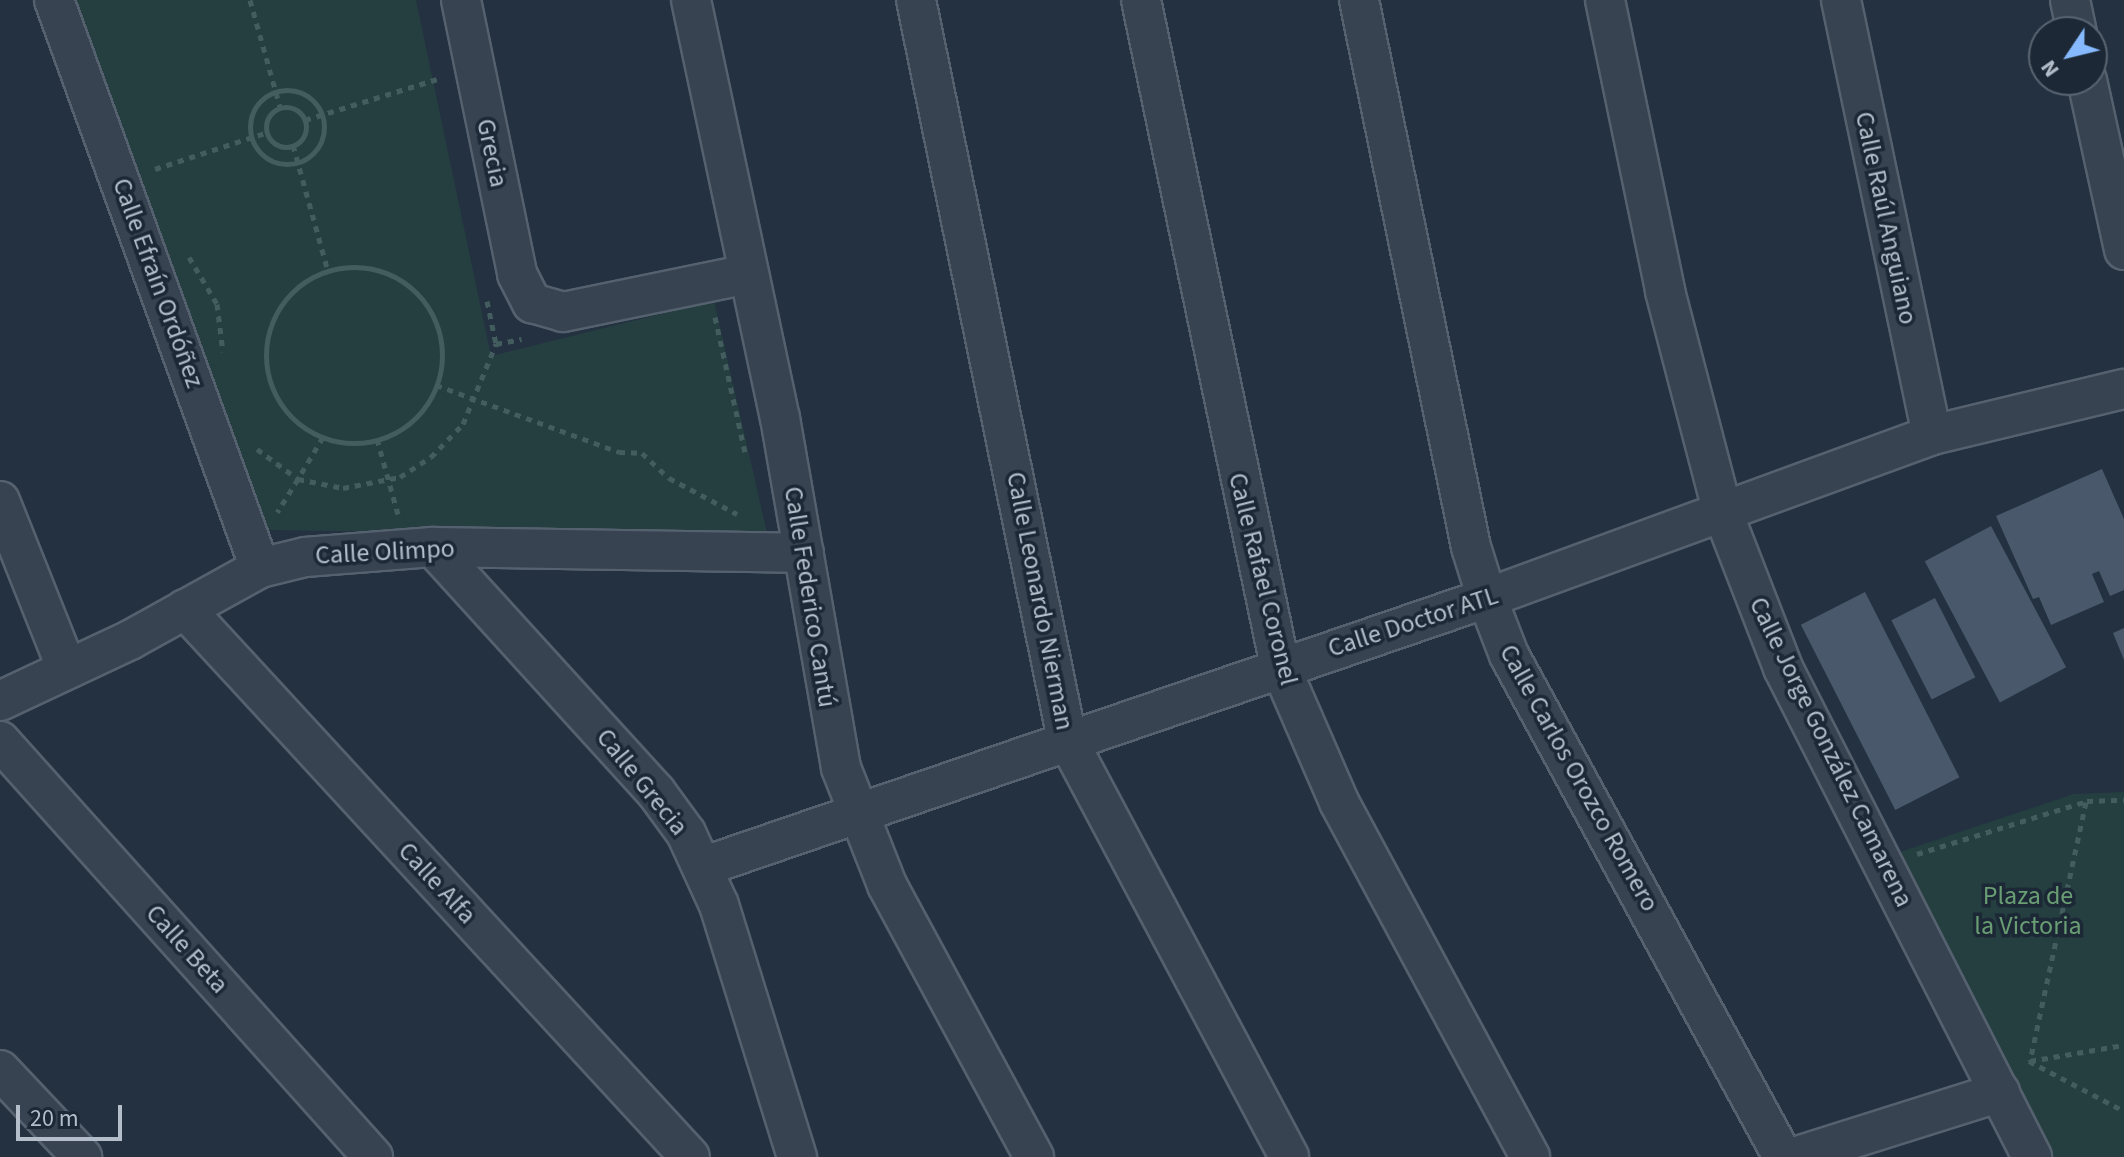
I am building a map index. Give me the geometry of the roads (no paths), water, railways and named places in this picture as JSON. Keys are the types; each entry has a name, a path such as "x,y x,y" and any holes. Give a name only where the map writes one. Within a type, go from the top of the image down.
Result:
{"street":[{"name":"Calle Efraín Ordóñez","path":"54,0 260,568"},
{"name":"Grecia","path":"461,0 517,274 532,303 563,312 748,274"},
{"name":"Calle Federico Cantú","path":"691,0 804,553 830,724 857,812 887,885 1034,1157"},
{"name":"Calle Leonardo Nierman","path":"916,0 1067,739 1289,1157"},
{"name":"Calle Rafael Coronel","path":"1141,0 1280,666 1339,802 1530,1157"},
{"name":"Calle Carlos Orozco Romero","path":"1359,0 1471,547 1487,598 1516,669 1680,960 1783,1157"},
{"name":"Calle Jorge González Camarena","path":"1605,0 1665,291 1723,513 1783,668 2008,1078 2032,1157"},
{"name":"Calle Raúl Anguiano","path":"1841,0 1932,435"},
{"path":"2090,96 2124,250"},
{"name":"Calle Doctor ATL","path":"705,866 1280,666 1487,598 1932,435 2124,389"},
{"path":"0,501 67,669"},
{"name":"Calle Olimpo","path":"0,701 260,568 348,551 433,547 804,553"},
{"name":"Calle Grecia","path":"433,547 656,792 705,866 797,1157"},
{"name":"Calle Alfa","path":"185,609 690,1157"},
{"name":"Calle Beta","path":"0,741 373,1157"},
{"path":"0,1070 82,1157"},
{"path":"1794,1157 2008,1078"}],"park label":[{"name":"Plaza de la Victoria","path":"2028,911"}]}
